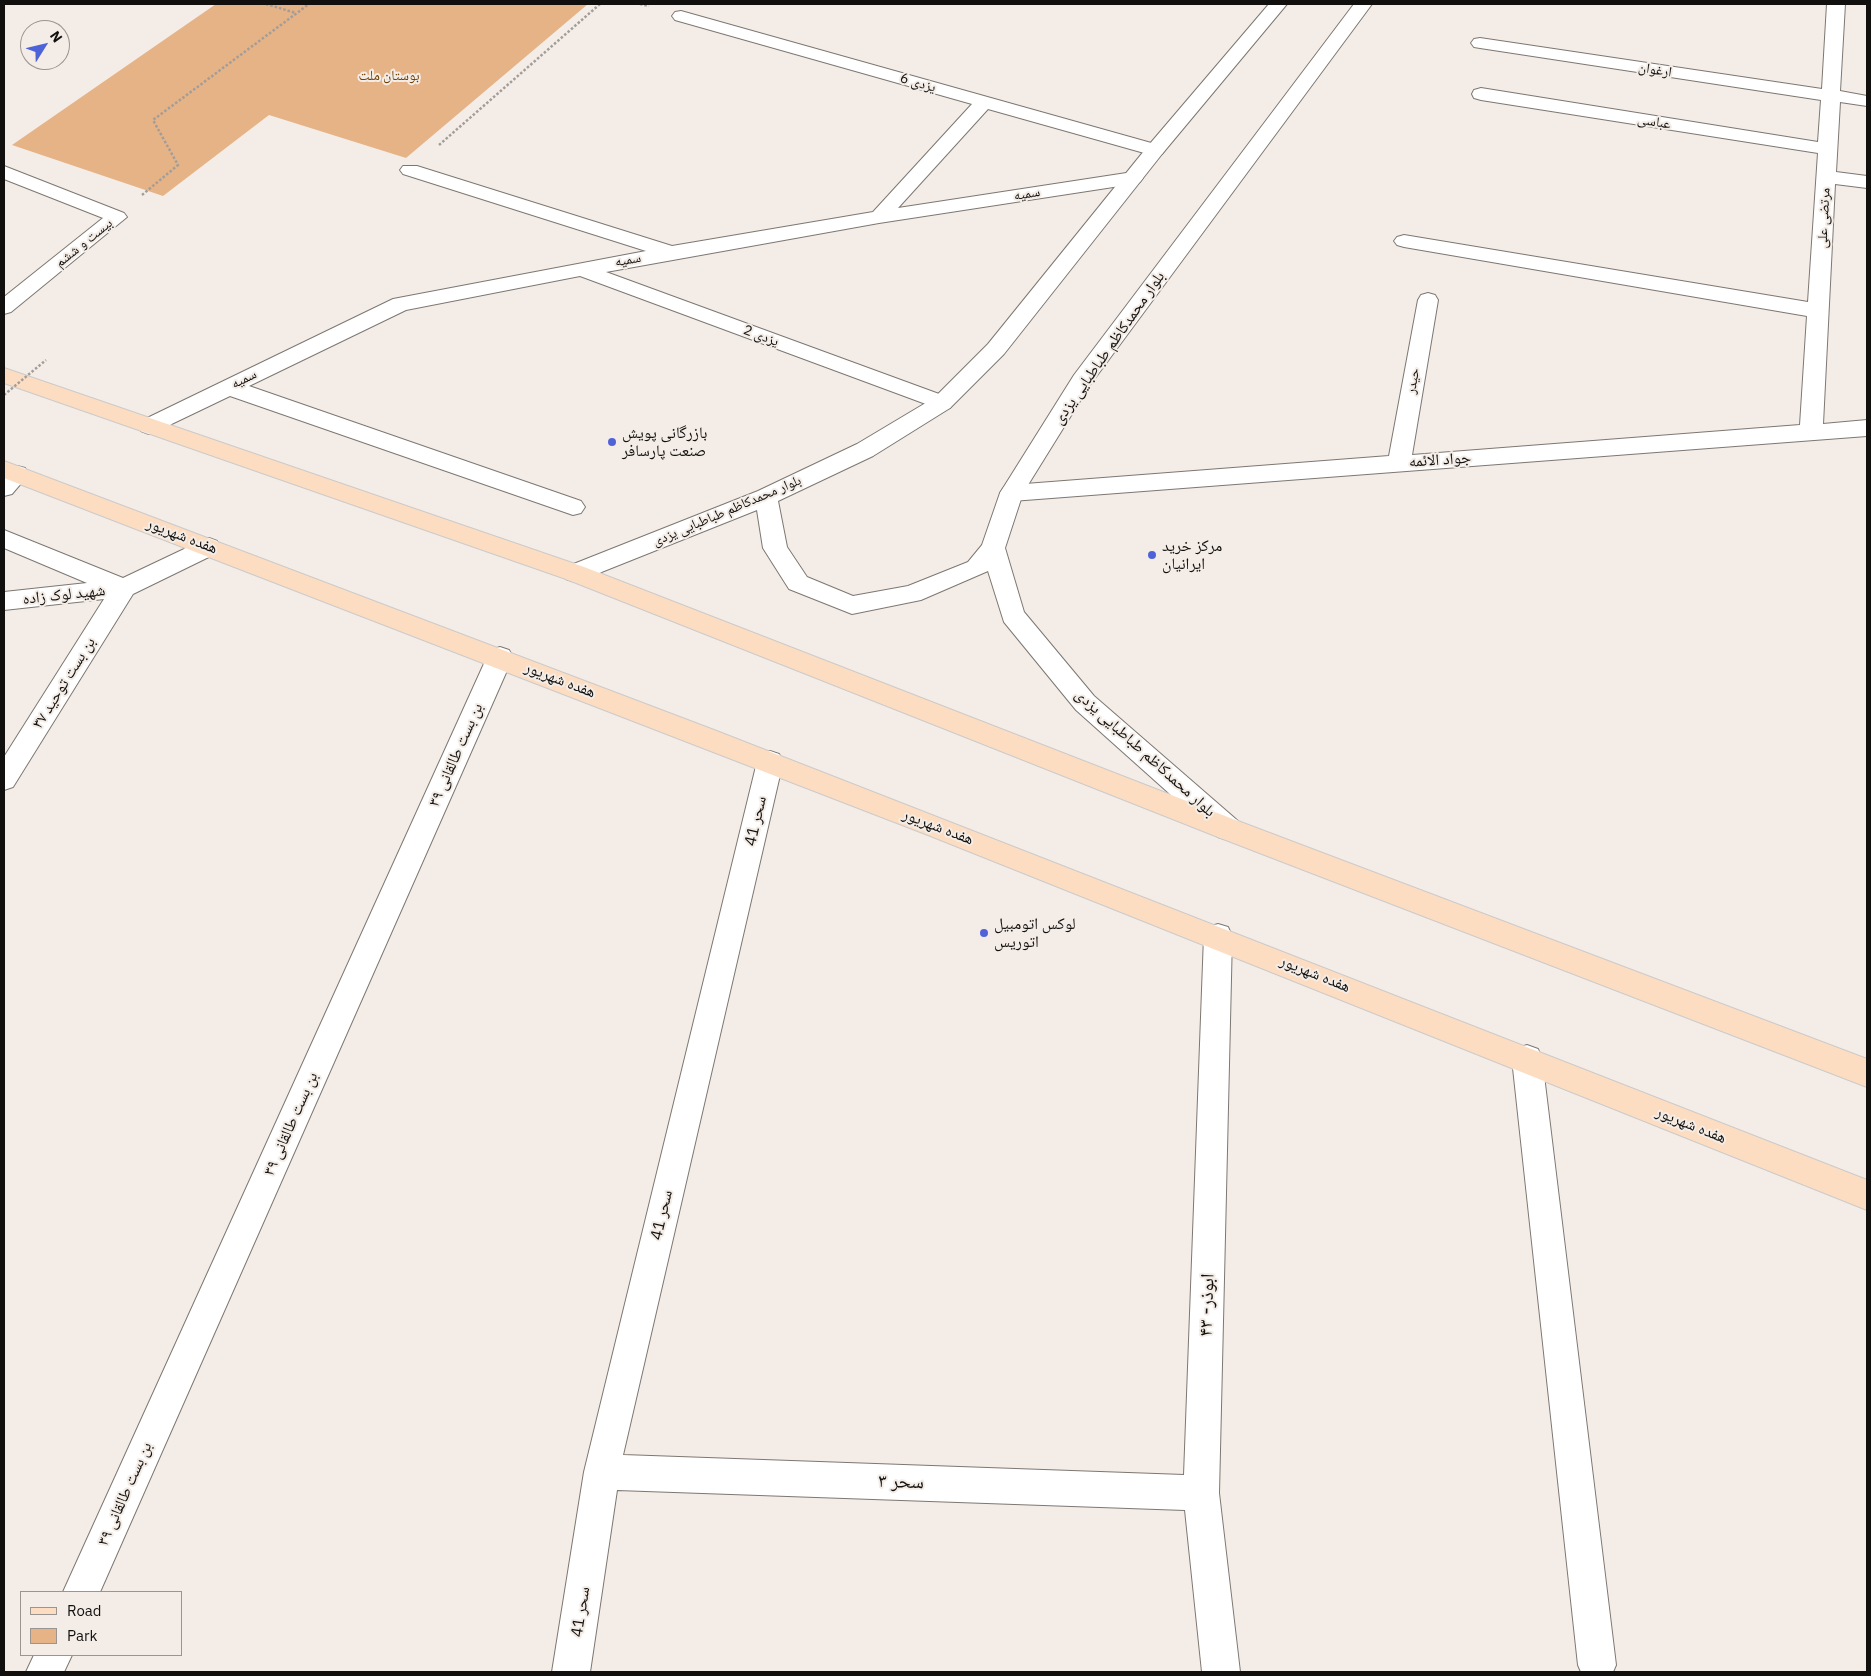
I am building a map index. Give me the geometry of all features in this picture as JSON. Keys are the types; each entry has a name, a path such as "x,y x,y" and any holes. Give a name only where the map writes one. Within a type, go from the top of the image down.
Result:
{"main road":[{"path":"4,375 575,573 1228,829 1867,1073"},
{"name":"هفده شهریور","path":"8,477 209,546 500,656 1218,936 1867,1195"}],"street":[{"name":"بلوار محمدکاظم طباطبایی یزدی","path":"575,573 766,497 864,450 942,403 996,349 1155,150 1278,4"},
{"name":"بلوار محمدکاظم طباطبایی یزدی","path":"1228,829 1085,703 1013,615 993,548 1012,492 1082,380 1363,4"},
{"name":"مرتضی علی","path":"1811,432 1836,4"},
{"name":"یزدی 6","path":"680,16 1155,150"},
{"name":"ارغوان","path":"1480,43 1867,101"},
{"name":"عباسی","path":"1481,94 1828,150"},
{"path":"879,217 984,102"},
{"path":"410,170 670,253"},
{"name":"بیست و ششم","path":"4,172 117,216 4,307"},
{"path":"1826,177 1867,182"},
{"name":"سمیه","path":"149,426 400,304 580,269 879,217 1133,178"},
{"path":"1404,241 1818,311"},
{"name":"یزدی 2","path":"580,269 942,403"},
{"name":"حیدر","path":"1399,463 1428,300"},
{"path":"228,388 574,507"},
{"name":"جواد الائمه","path":"1012,492 1867,428"},
{"path":"766,497 775,548 798,583 852,605 912,594 977,568 993,548"},
{"path":"4,539 124,588 209,546"},
{"name":"شهید لوک زاده","path":"4,601 124,588"},
{"name":"بن بست توحید ۳۷","path":"4,779 124,588"},
{"name":"بن‌ بست طالقانی ۳۹","path":"81,1591 500,656"},
{"name":"سحر 41","path":"572,1672 602,1472 770,762"},
{"name":"ابوذر- ۴۳","path":"1218,936 1201,1493 1221,1672"},
{"path":"1527,1059 1597,1665"},
{"name":"سحر ۳","path":"602,1472 1201,1493"},
{"path":"45,1672 53,1656"}],"path":[{"path":"266,4 296,13"},
{"path":"117,216 178,165 153,120 309,4"},
{"path":"410,170 600,4"},
{"path":"4,395 46,360"}],"green space":[{"name":"بوستان ملت","path":"216,4 588,4 406,158 269,115 163,196 12,145"}],"place":[{"name":"بازرگانی پویش صنعت پارسافر","path":"612,442"},
{"name":"مرکز خرید ایرانیان","path":"1152,555"},
{"name":"لوکس اتومبیل اتوریس","path":"984,933"}]}
